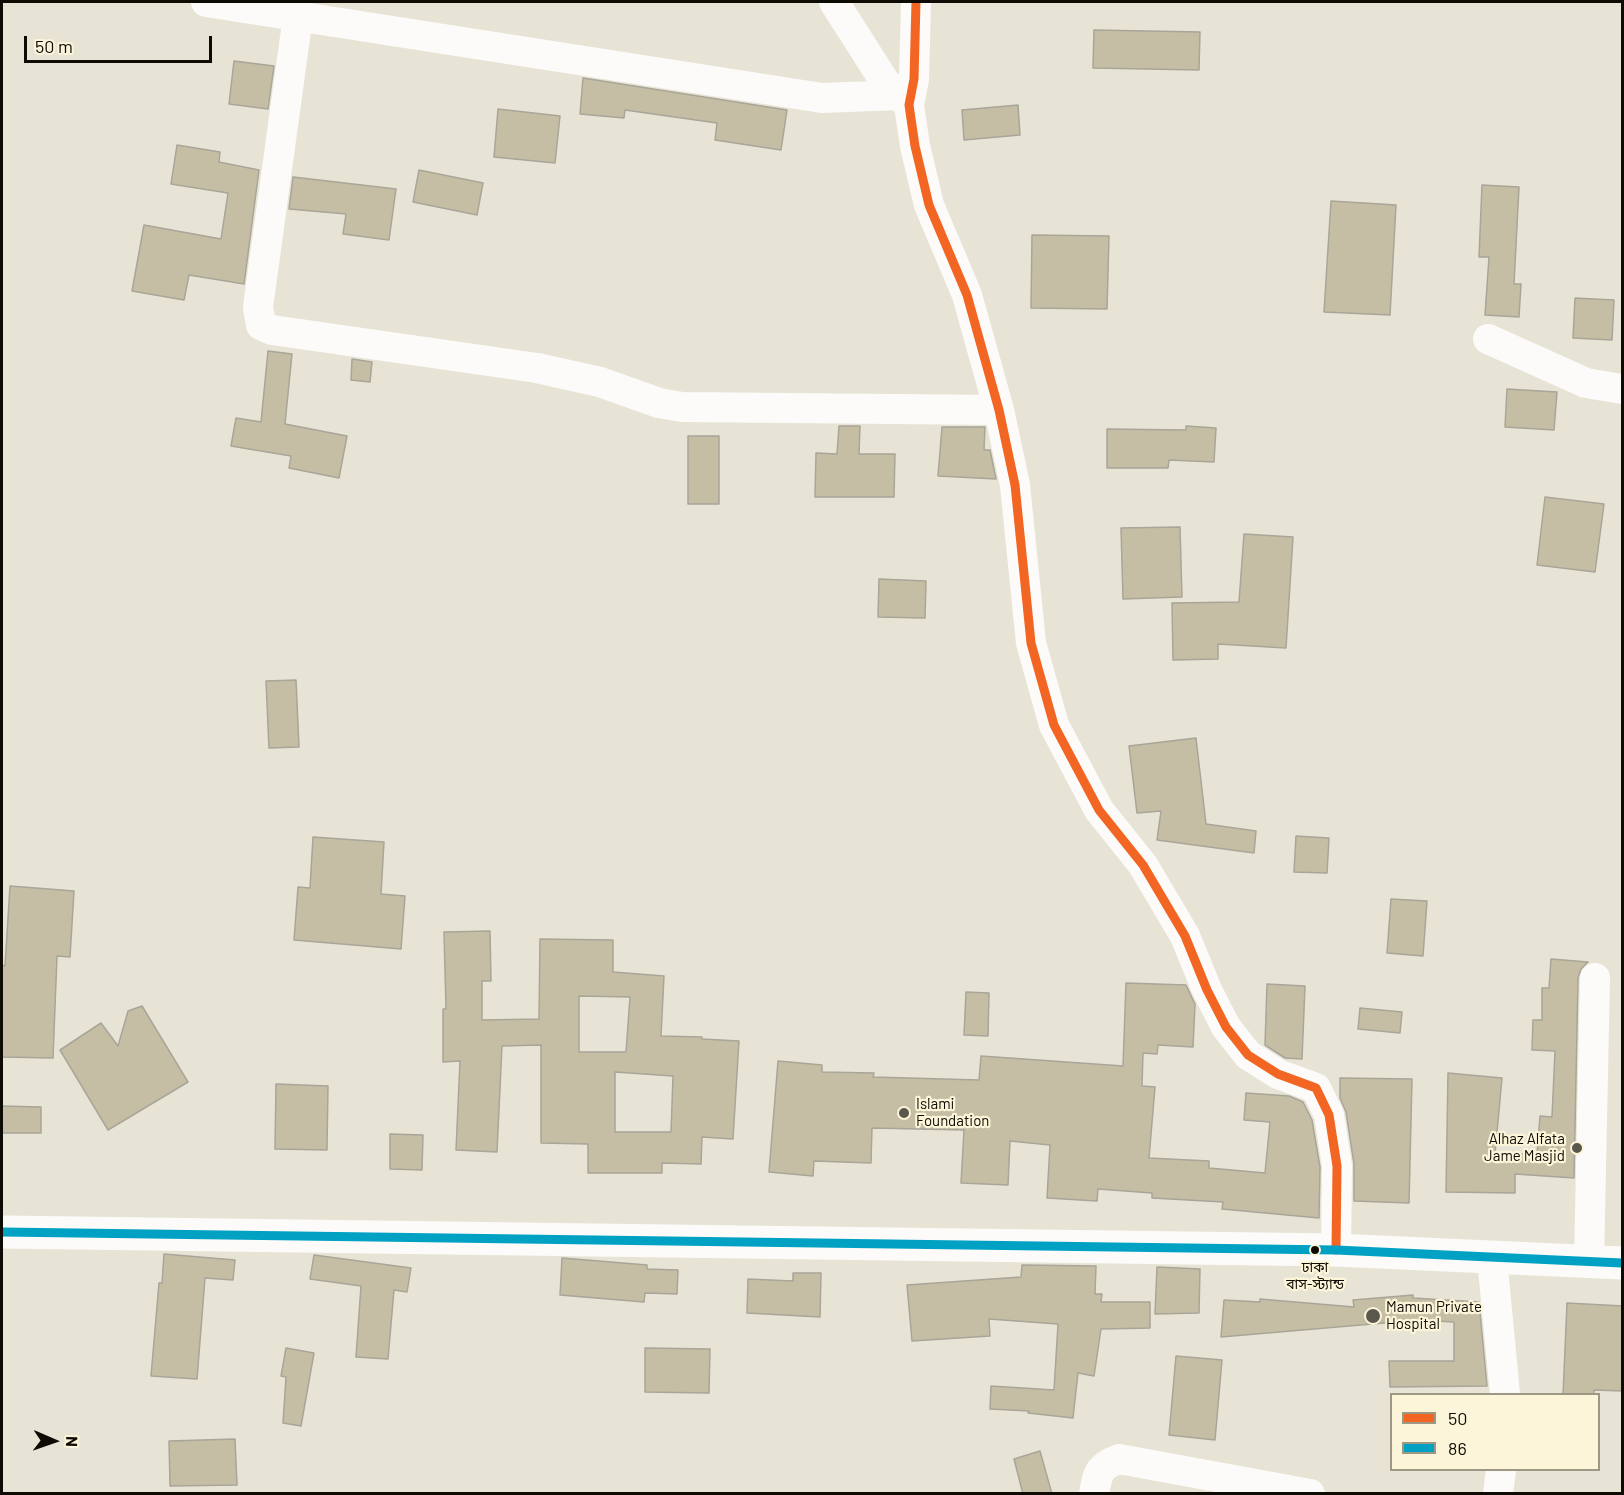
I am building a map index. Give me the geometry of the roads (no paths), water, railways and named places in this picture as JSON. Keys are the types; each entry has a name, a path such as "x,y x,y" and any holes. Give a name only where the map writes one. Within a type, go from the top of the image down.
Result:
{"highway":[{"path":"2,1232 1336,1250 1623,1263"}],"street":[{"path":"206,2 822,98 904,100"},
{"path":"834,2 885,82 904,100 929,205 967,295 999,410 1015,485 1031,643 1054,724 1099,810 1143,866 1185,936 1207,990 1226,1027 1248,1055 1278,1074 1316,1088 1329,1115 1337,1166 1336,1250"},
{"path":"904,100 914,79 916,2"},
{"path":"298,16 258,307 261,325 272,330 537,368 600,382 659,403 682,407 999,410"},
{"path":"1488,339 1586,383 1623,389"},
{"path":"1589,1262 1595,978"},
{"path":"1492,1258 1505,1393"},
{"path":"1094,1494 1098,1475 1105,1464 1119,1460 1310,1494"},
{"path":"1498,1494 1501,1471"}],"place":[{"name":"Islami Foundation","path":"904,1113"},
{"name":"Alhaz Alfata Jame Masjid","path":"1577,1148"},
{"name":"ঢাকা বাস-স্ট্যান্ড","path":"1315,1250"},
{"name":"Mamun Private Hospital","path":"1373,1316"}]}
